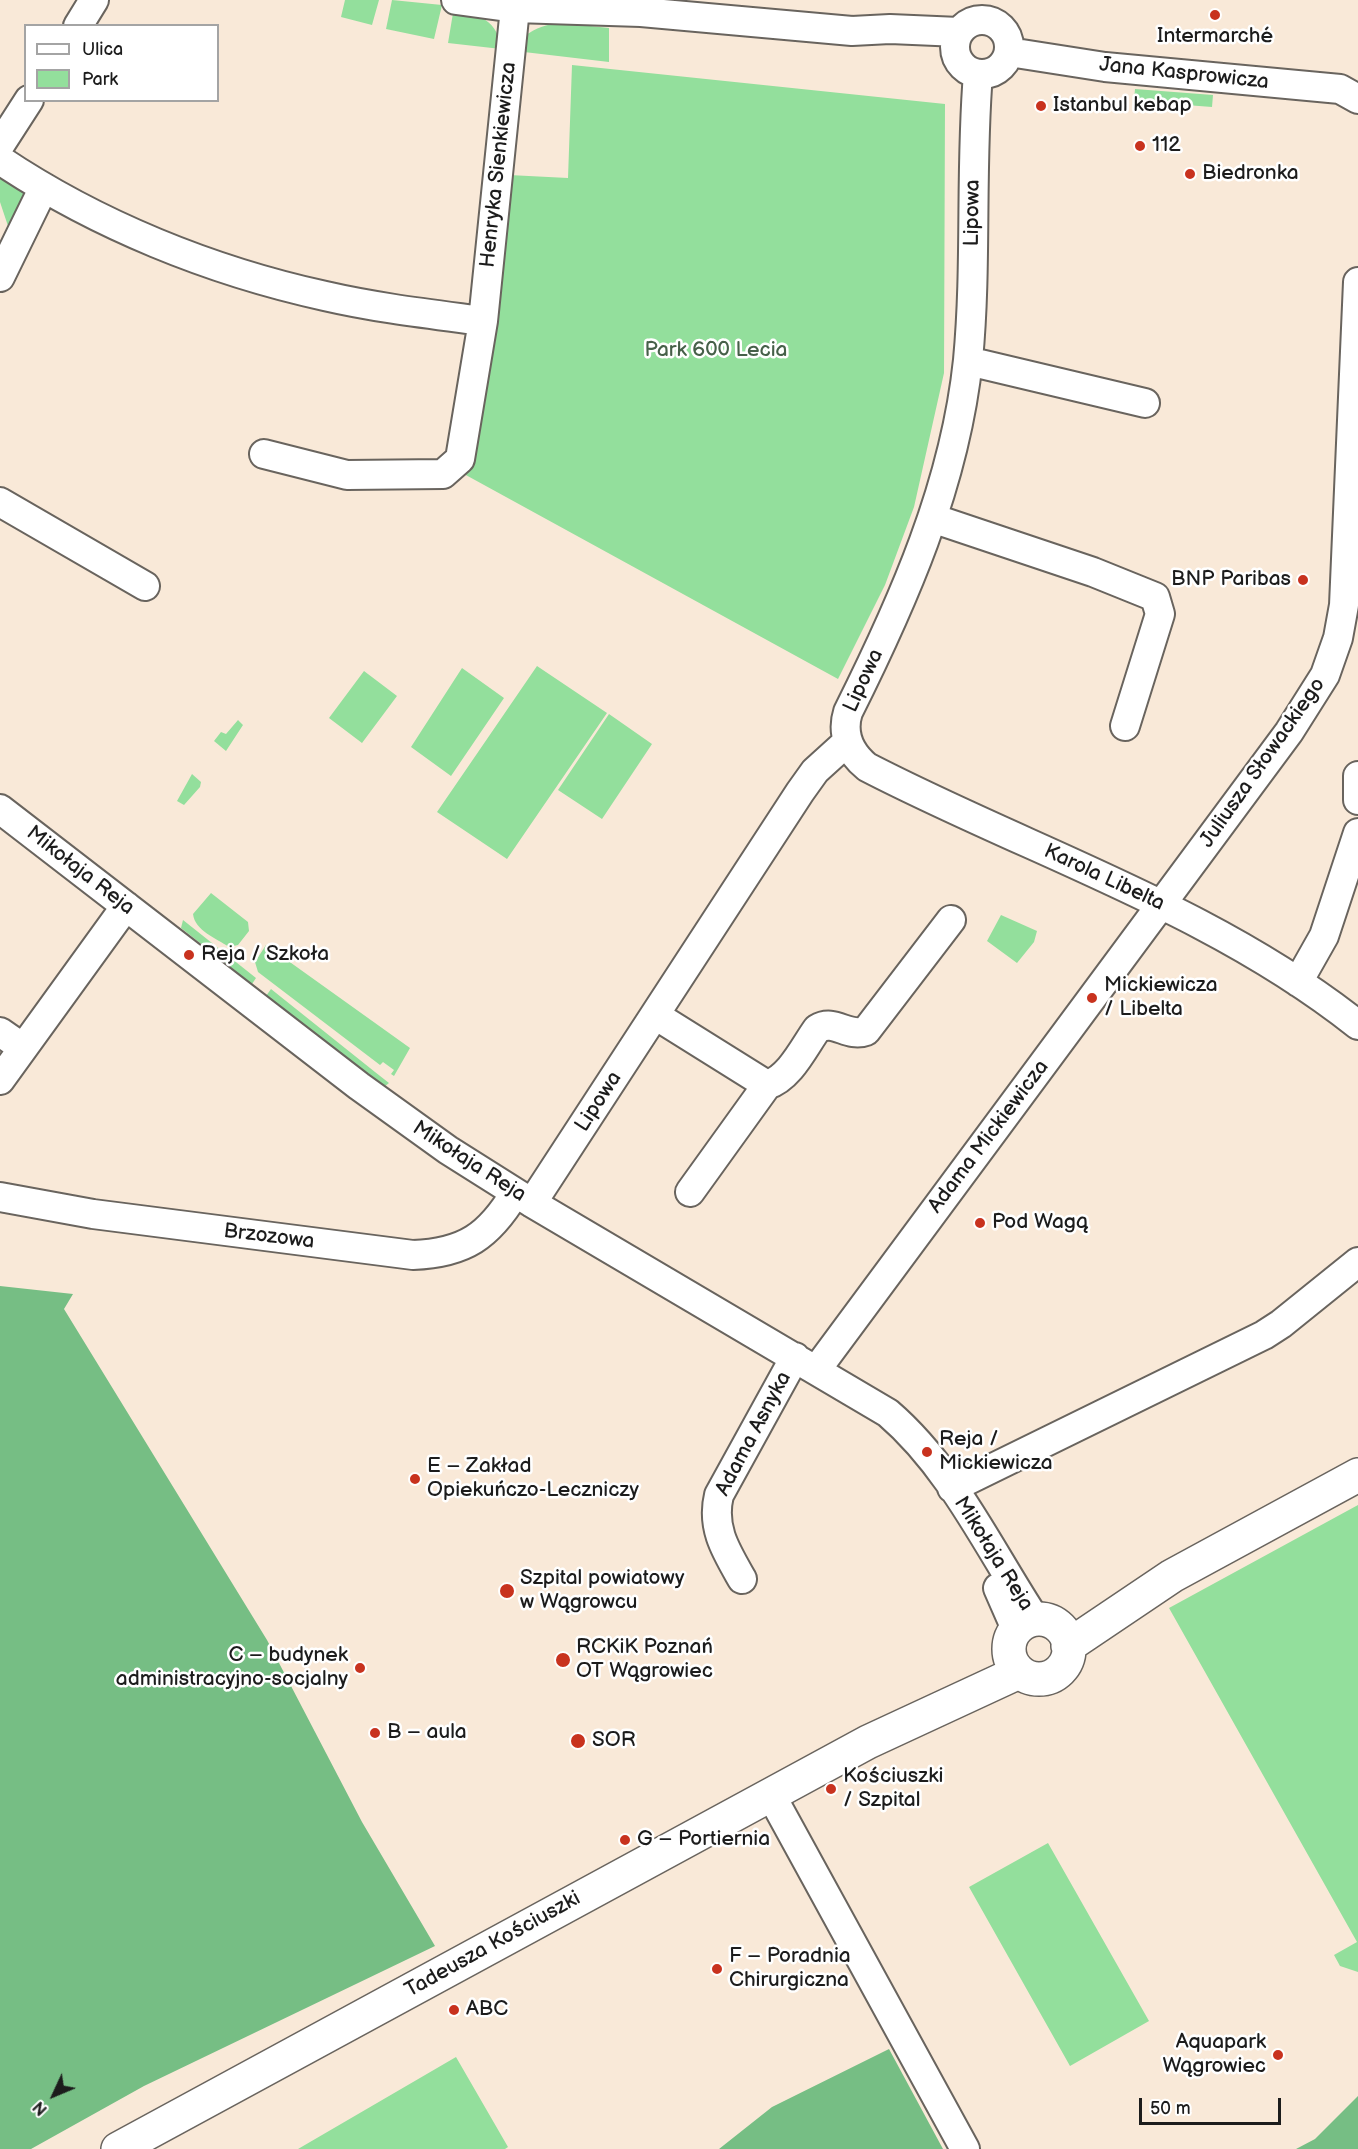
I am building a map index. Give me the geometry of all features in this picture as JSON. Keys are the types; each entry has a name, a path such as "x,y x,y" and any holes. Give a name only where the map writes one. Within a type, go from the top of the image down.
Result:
{"main road":[{"name":"Tadeusza Kościuszki","path":"118,2149 868,1742 1034,1641 1173,1576 1358,1475"}],"street":[{"path":"79,24 94,0"},
{"path":"456,0 515,9 615,10 852,31 890,28 965,54 996,70 1004,63 1009,52 1006,33 985,10 968,24 965,54"},
{"name":"Henryka Sienkiewicza","path":"264,454 347,475 442,474 460,459 483,321 515,9"},
{"name":"Jana Kasprowicza","path":"1009,52 1105,67 1340,89 1358,98"},
{"name":"Lipowa","path":"523,1198 656,1015 800,792 815,771 847,742 845,726 848,712 906,589 932,518 956,428 968,361 965,54"},
{"path":"0,145 28,102"},
{"path":"0,160 43,189 147,238 250,277 327,297 483,321"},
{"path":"0,277 43,189"},
{"name":"Juliusza Słowackiego","path":"1162,905 1289,732 1325,675 1338,638 1344,605 1355,431 1358,282"},
{"path":"968,361 1146,403"},
{"path":"0,502 145,586"},
{"path":"932,518 1093,572 1155,597 1160,614 1125,726"},
{"name":"Karola Libelta","path":"847,742 862,763 881,775 1162,905 1244,949 1298,982 1358,1025"},
{"path":"1358,776 1358,800"},
{"name":"Mikołaja Reja","path":"0,809 359,1086 523,1198 877,1405 900,1424 937,1465 952,1488 1034,1641"},
{"path":"1298,982 1324,936 1358,833"},
{"name":"Adama Mickiewicza","path":"806,1363 1162,905"},
{"path":"0,1080 126,906"},
{"path":"690,1192 767,1085 784,1075 818,1029 831,1024 851,1033 866,1031 951,920"},
{"path":"656,1015 767,1085"},
{"path":"0,1032 23,1048"},
{"name":"Brzozowa","path":"0,1197 93,1214 413,1255 438,1254 463,1247 476,1239 503,1212 523,1198"},
{"path":"952,1488 1264,1335 1358,1262"},
{"name":"Adama Asnyka","path":"742,1579 721,1541 716,1525 719,1495 806,1363"},
{"path":"771,1795 965,2149"}],"green space":[{"path":"345,0 379,0 372,25 341,17"},
{"path":"392,0 442,5 434,39 386,29"},
{"path":"454,7 486,20 496,31 501,49 448,43"},
{"path":"563,23 609,28 609,62 524,52 524,37 528,34 542,27"},
{"name":"Park 600 Lecia","path":"572,65 945,104 944,373 914,507 885,585 838,679 464,474 509,175 568,178"},
{"path":"1135,89 1213,95 1212,107 1134,101"},
{"path":"5,175 24,191 25,199 11,235 0,202 0,178"},
{"path":"537,666 607,713 507,859 437,812"},
{"path":"462,668 504,698 451,776 411,747"},
{"path":"364,671 397,696 362,743 329,718"},
{"path":"609,714 652,744 602,819 558,790"},
{"path":"238,720 243,725 226,751 214,741 221,732 226,734"},
{"path":"192,774 201,782 200,787 184,805 177,801"},
{"path":"211,893 248,922 249,931 238,945 229,947 207,934 195,920 193,914"},
{"path":"1001,915 1037,931 1034,942 1017,963 987,941"},
{"path":"183,920 256,978 252,984 181,928"},
{"path":"266,945 410,1048 394,1076 391,1074 394,1070 383,1062 380,1065 258,972 255,962"},
{"path":"271,989 389,1083 384,1087 266,996"},
{"path":"0,1286 73,1294 64,1309 267,1640 362,1822 435,1946 144,2086 31,2149 0,2149"},
{"path":"1358,1505 1358,1972 1340,1966 1334,1955 1357,1942 1169,1608"},
{"path":"1048,1843 1149,2021 1070,2066 969,1887"},
{"path":"889,2049 943,2149 719,2149 772,2107"},
{"path":"456,2057 508,2147 505,2149 298,2149"},
{"path":"1358,2096 1358,2149 1296,2149 1315,2139"}],"place":[{"name":"Intermarché","path":"1215,15"},
{"name":"Istanbul kebap","path":"1041,106"},
{"name":"112","path":"1140,146"},
{"name":"Biedronka","path":"1190,174"},
{"name":"BNP Paribas","path":"1303,580"},
{"name":"Reja / Szkoła","path":"189,955"},
{"name":"Mickiewicza / Libelta","path":"1092,998"},
{"name":"Pod Wagą","path":"980,1223"},
{"name":"Reja / Mickiewicza","path":"927,1452"},
{"name":"E – Zakład Opiekuńczo-Leczniczy","path":"415,1479"},
{"name":"Szpital powiatowy w Wągrowcu","path":"507,1591"},
{"name":"RCKiK Poznań OT Wągrowiec","path":"563,1660"},
{"name":"C – budynek administracyjno-socjalny","path":"360,1668"},
{"name":"B – aula","path":"375,1733"},
{"name":"SOR","path":"578,1741"},
{"name":"Kościuszki / Szpital","path":"831,1789"},
{"name":"G – Portiernia","path":"625,1840"},
{"name":"F – Poradnia Chirurgiczna","path":"717,1969"},
{"name":"ABC","path":"454,2010"},
{"name":"Aquapark Wągrowiec","path":"1278,2055"}]}
